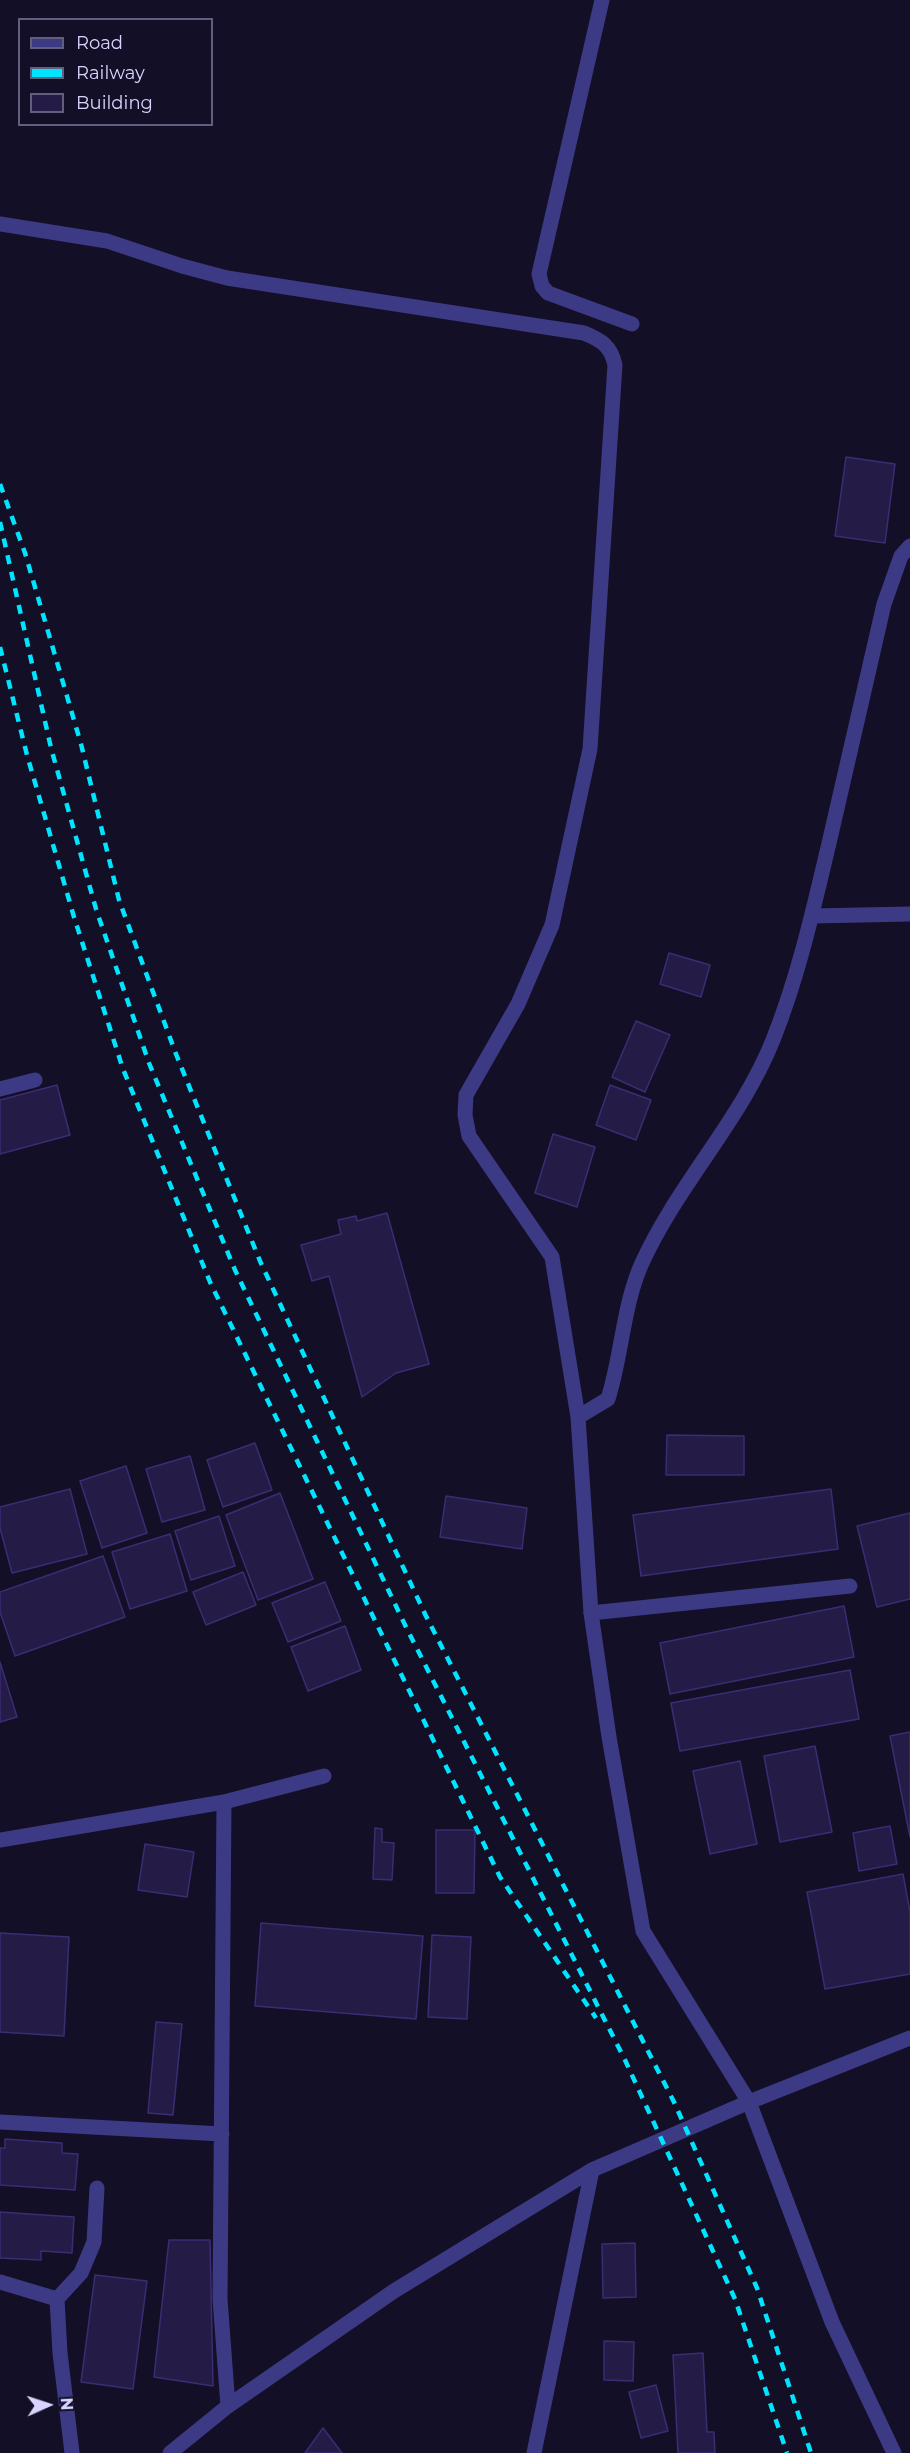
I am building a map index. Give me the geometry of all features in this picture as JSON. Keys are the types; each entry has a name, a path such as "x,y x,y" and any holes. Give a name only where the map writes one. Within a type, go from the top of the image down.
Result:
{"street":[{"path":"602,0 539,274 542,286 548,293 632,324"},
{"path":"0,224 107,241 227,278 584,333 602,340 612,351 615,365 590,749 552,925 518,1004 466,1095 465,1115 469,1136 552,1257 578,1417 591,1614 609,1737 643,1931 749,2102 832,2322 894,2453"},
{"path":"578,1417 608,1399 629,1306 642,1264 686,1186 740,1103 772,1041 812,916 884,604 901,556 910,546"},
{"path":"812,916 910,914"},
{"path":"0,1089 35,1080"},
{"path":"591,1614 850,1586"},
{"path":"0,1840 225,1802 324,1776"},
{"path":"225,1802 220,2299 228,2406"},
{"path":"170,2453 228,2406 394,2291 592,2170 749,2102 910,2038"},
{"path":"0,2122 222,2134"},
{"path":"534,2453 592,2170"},
{"path":"72,2453 60,2353 57,2299 81,2272 94,2242 98,2188"},
{"path":"0,2282 57,2299"}],"building":[{"path":"846,457 895,464 885,543 835,536"},
{"path":"669,953 710,965 701,997 660,984"},
{"path":"636,1021 670,1035 645,1092 612,1077"},
{"path":"57,1085 70,1135 0,1154 0,1100"},
{"path":"610,1085 651,1100 636,1140 596,1125"},
{"path":"553,1134 595,1147 577,1207 535,1193"},
{"path":"387,1213 429,1364 396,1373 362,1397 329,1276 312,1281 301,1245 341,1234 338,1220 356,1216 357,1221"},
{"path":"667,1435 744,1436 744,1475 666,1475"},
{"path":"255,1443 272,1490 223,1507 207,1460"},
{"path":"190,1456 205,1510 162,1522 146,1469"},
{"path":"126,1466 147,1533 102,1548 80,1481"},
{"path":"70,1489 87,1554 12,1573 0,1528 0,1507"},
{"path":"831,1489 838,1549 641,1576 633,1515"},
{"path":"280,1493 313,1579 258,1600 226,1515"},
{"path":"446,1496 527,1508 522,1549 440,1537"},
{"path":"910,1513 910,1599 877,1607 857,1526"},
{"path":"219,1516 235,1566 191,1580 175,1531"},
{"path":"170,1534 187,1591 130,1609 112,1552"},
{"path":"103,1556 125,1617 15,1656 0,1612 0,1592"},
{"path":"243,1572 256,1605 206,1625 193,1592"},
{"path":"325,1582 341,1621 288,1642 272,1603"},
{"path":"844,1606 854,1657 670,1694 660,1643"},
{"path":"345,1626 361,1670 308,1691 291,1647"},
{"path":"0,1662 17,1717 0,1722"},
{"path":"850,1670 859,1719 680,1751 671,1703"},
{"path":"910,1732 910,1837 890,1736"},
{"path":"815,1746 832,1832 780,1842 764,1756"},
{"path":"740,1761 757,1844 710,1854 693,1771"},
{"path":"890,1826 897,1864 859,1871 853,1833"},
{"path":"375,1828 382,1829 382,1842 394,1843 392,1880 373,1879"},
{"path":"436,1830 475,1830 474,1893 436,1893"},
{"path":"145,1844 194,1852 187,1897 138,1890"},
{"path":"903,1874 910,1912 910,1974 825,1989 807,1892"},
{"path":"261,1923 423,1936 416,2019 255,2006"},
{"path":"0,1933 69,1937 64,2036 0,2032"},
{"path":"432,1935 471,1937 467,2019 428,2017"},
{"path":"156,2022 182,2024 173,2115 148,2113"},
{"path":"5,2139 62,2143 62,2153 78,2154 75,2190 0,2185 0,2148 5,2148"},
{"path":"0,2212 74,2217 72,2253 41,2251 41,2260 0,2258"},
{"path":"169,2240 210,2240 213,2386 154,2377"},
{"path":"635,2243 636,2297 603,2298 602,2244"},
{"path":"95,2275 147,2281 133,2389 81,2382"},
{"path":"604,2341 634,2342 633,2381 604,2380"},
{"path":"703,2353 707,2432 714,2432 715,2453 678,2453 673,2355"},
{"path":"656,2385 668,2431 641,2438 629,2392"},
{"path":"323,2428 342,2453 305,2453"}],"railway":[{"path":"0,484 25,553 81,744 119,900 176,1054 260,1261 425,1614 674,2102 757,2288 811,2453"},
{"path":"0,522 51,748 96,909 149,1063 235,1270 406,1627 625,2060 735,2299 787,2453"},
{"path":"0,647 27,755 74,917 123,1069 210,1282 500,1877 596,2018"}]}
